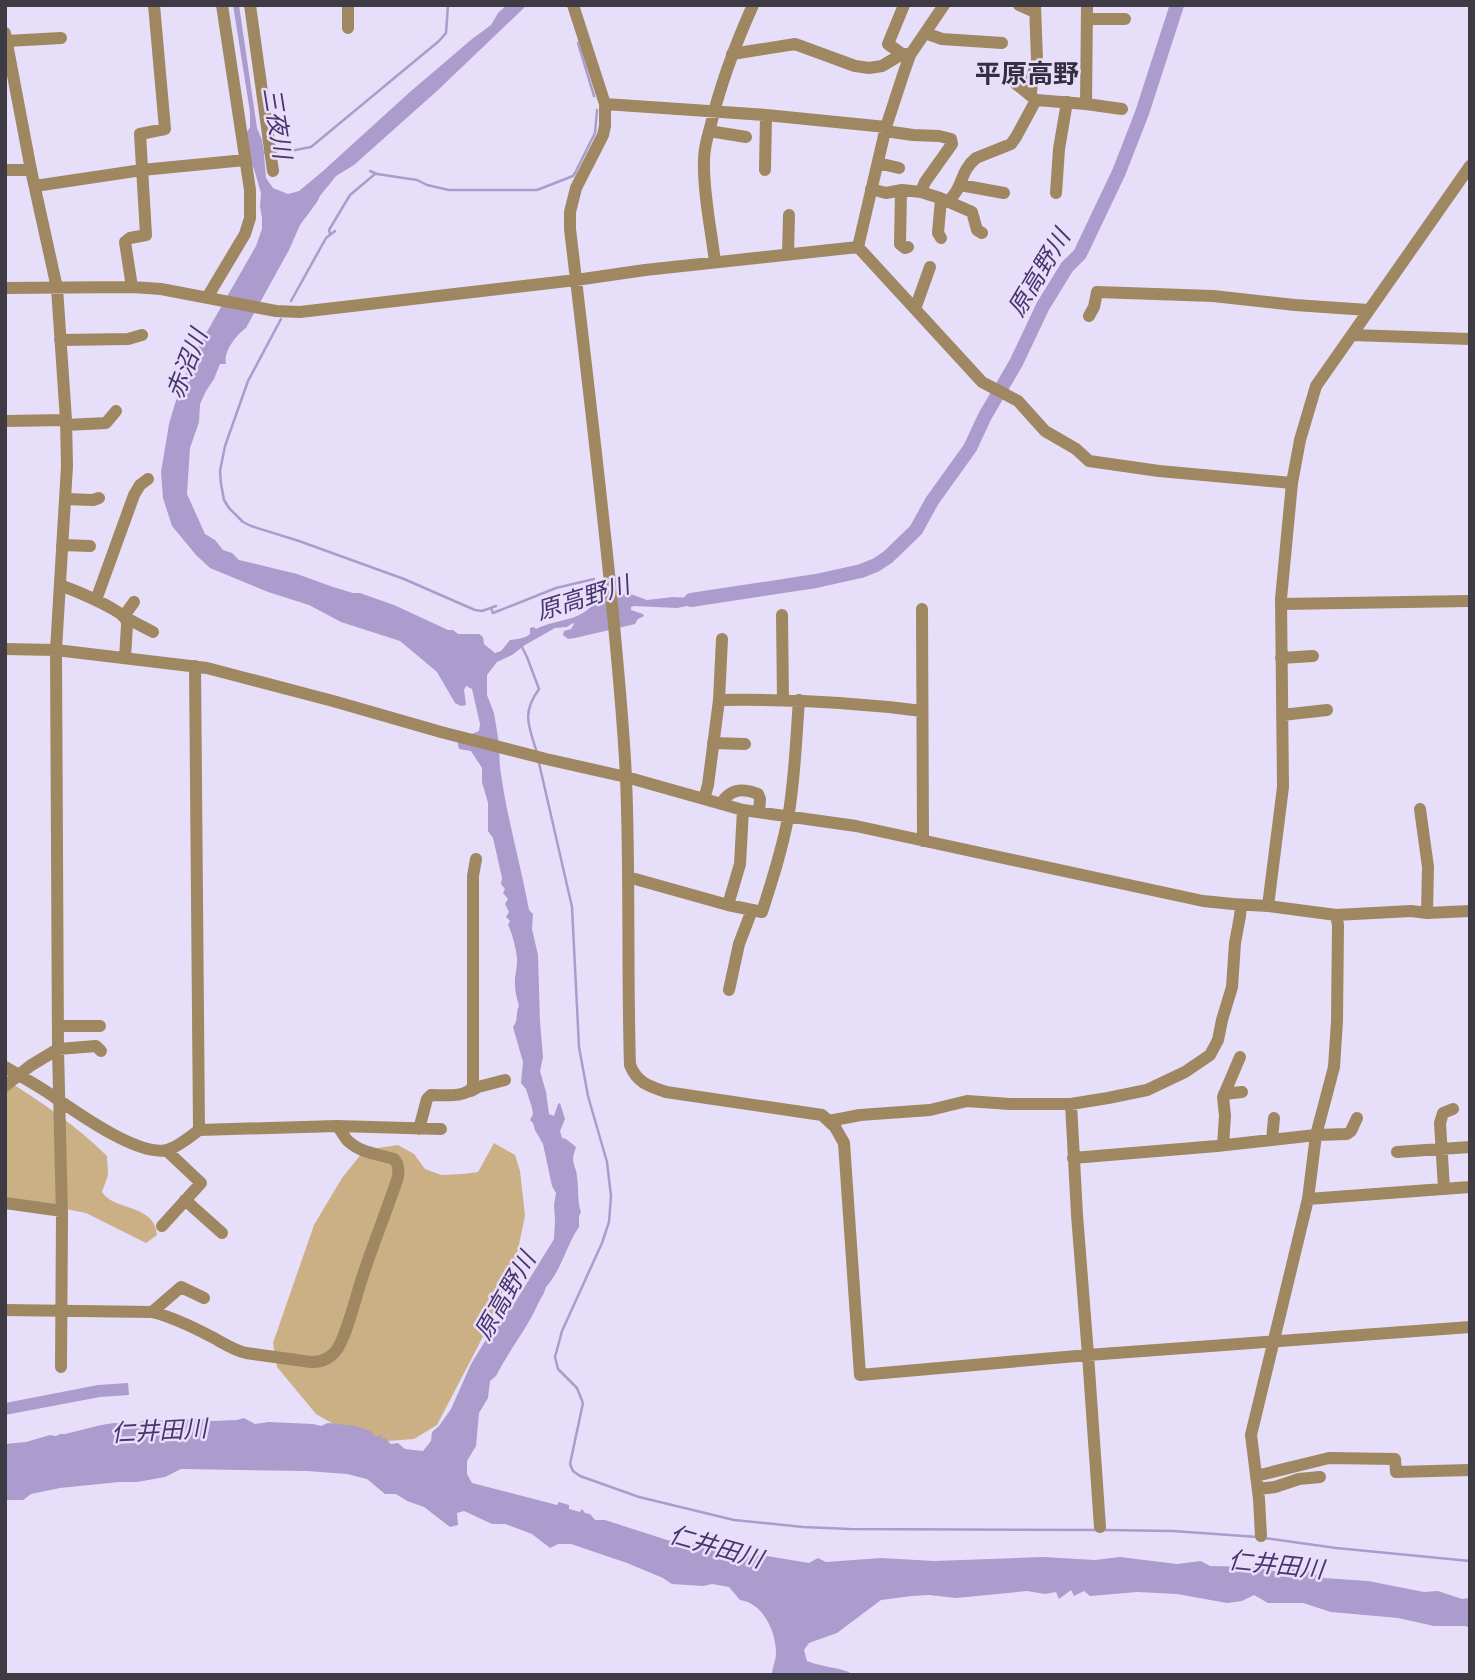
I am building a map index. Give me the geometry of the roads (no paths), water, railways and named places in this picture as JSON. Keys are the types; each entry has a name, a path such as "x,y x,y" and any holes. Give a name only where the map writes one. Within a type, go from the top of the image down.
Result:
{"street":[{"path":"132,287 125,242 146,235 140,134 165,129 154,5"},
{"path":"208,296 245,233 250,218 250,190 222,5"},
{"path":"250,5 273,171"},
{"path":"348,5 348,28"},
{"path":"573,5 605,104 603,135 571,202 570,229 595,434 616,643 625,777 630,1065 634,1075 642,1082 666,1092 822,1115 835,1127 844,1143 860,1375 1088,1354 1470,1327"},
{"path":"715,262 704,159 713,112 732,54 753,5"},
{"path":"904,5 888,44 906,54"},
{"path":"732,54 796,44 855,66 882,66 906,54 925,33 944,5"},
{"path":"944,201 956,195 966,169 976,158 1011,144 1033,98 1032,78 1037,60 1035,9 1019,5"},
{"path":"1086,104 1087,12 1125,19"},
{"path":"925,33 942,39 1002,43"},
{"path":"61,38 6,37 57,288 66,423 67,466 56,650 61,1367"},
{"path":"858,247 885,129 906,54"},
{"path":"1015,83 1033,98 1122,109"},
{"path":"1056,193 1059,149 1067,102"},
{"path":"605,104 766,115 951,139 952,144 921,192"},
{"path":"765,170 766,115"},
{"path":"709,131 746,137"},
{"path":"35,186 142,170 245,160"},
{"path":"878,163 899,168"},
{"path":"1268,906 1283,788 1281,604 1292,483 1300,440 1315,386 1470,166"},
{"path":"5,170 32,170"},
{"path":"960,185 1004,193"},
{"path":"871,189 886,193 921,192 972,212 976,228 982,233"},
{"path":"901,191 900,240 902,246 908,247"},
{"path":"941,238 938,233 944,201"},
{"path":"788,254 789,215"},
{"path":"5,288 160,289 290,313 858,247"},
{"path":"858,247 982,382 1017,401 1045,431 1076,449 1088,461 1159,471 1292,483"},
{"path":"915,309 930,267"},
{"path":"1089,316 1097,292 1213,296 1368,310"},
{"path":"60,340 128,339 142,335"},
{"path":"1352,335 1470,340"},
{"path":"5,421 106,423 116,411"},
{"path":"96,600 134,495 148,479"},
{"path":"65,499 100,498"},
{"path":"62,545 90,545"},
{"path":"60,586 96,600 153,632"},
{"path":"125,658 125,618 134,601"},
{"path":"1281,604 1470,601"},
{"path":"922,609 923,841"},
{"path":"782,615 783,699"},
{"path":"704,799 719,700 722,639"},
{"path":"5,649 56,650 195,666 743,810 856,827 1203,901 1336,915 1470,911"},
{"path":"1281,657 1313,656"},
{"path":"195,666 199,1130"},
{"path":"719,700 783,699 877,705 922,711"},
{"path":"628,877 762,912 788,817 799,700"},
{"path":"1282,715 1327,710"},
{"path":"713,743 745,744"},
{"path":"721,804 737,789 756,792 760,796 759,812"},
{"path":"1420,809 1429,867 1427,913"},
{"path":"728,905 740,864 743,810"},
{"path":"471,1091 475,859"},
{"path":"829,1121 860,1115 930,1110 967,1101 1071,1104 1147,1090 1185,1072 1210,1055 1217,1040 1232,987 1241,905"},
{"path":"729,990 739,944 752,910"},
{"path":"1261,1536 1251,1435 1308,1199 1316,1135 1334,1067 1337,1007 1336,915"},
{"path":"58,1026 100,1026"},
{"path":"5,1086 58,1049 96,1045 101,1051"},
{"path":"1223,1145 1225,1116 1222,1101 1240,1057"},
{"path":"5,1067 127,1142 154,1150 166,1150 199,1130 337,1126 441,1129"},
{"path":"419,1129 427,1099 431,1095 465,1094 478,1087 505,1080"},
{"path":"1224,1094 1242,1092"},
{"path":"1071,1104 1100,1527"},
{"path":"1444,1189 1440,1133 1443,1113 1453,1109"},
{"path":"1272,1140 1273,1118"},
{"path":"1073,1158 1349,1134 1357,1118"},
{"path":"5,1310 152,1312 168,1316 238,1351 319,1362 338,1350 399,1171 394,1159 357,1147 337,1126"},
{"path":"1397,1152 1470,1147"},
{"path":"162,1226 201,1182 166,1150"},
{"path":"1308,1199 1470,1187"},
{"path":"185,1200 222,1233"},
{"path":"5,1203 62,1211"},
{"path":"152,1312 181,1287 204,1298"},
{"path":"1256,1476 1329,1458 1395,1459 1396,1472 1470,1470"},
{"path":"1258,1489 1275,1487 1298,1479 1320,1477"}],"water":[{"name":"仁井田川","path":"233,5 239,5 257,128 266,152 266,178 273,188 288,194 299,191 323,171 411,91 491,25 507,5 527,5 438,90 354,165 336,176 300,225 246,328 228,349 226,364 220,364 200,404 199,422 190,448 187,494 205,534 239,560 360,593 458,634 479,634 483,637 484,644 495,653 501,651 510,640 528,636 530,628 536,629 577,616 596,600 628,593 647,600 694,598 718,593 692,605 677,608 634,606 631,610 644,616 635,624 575,638 568,639 563,635 564,631 571,629 573,623 567,627 555,628 497,662 487,675 487,695 494,713 507,808 529,910 533,914 532,929 538,955 543,1057 540,1071 549,1114 554,1116 560,1103 565,1119 560,1131 562,1138 576,1147 573,1159 581,1212 579,1227 556,1273 496,1376 490,1381 488,1398 479,1413 476,1446 467,1461 467,1474 472,1483 557,1505 559,1502 569,1505 569,1509 580,1512 582,1509 595,1520 605,1520 667,1540 743,1556 763,1554 809,1563 818,1558 826,1562 881,1558 934,1561 1043,1557 1095,1560 1120,1557 1177,1564 1201,1561 1210,1566 1254,1567 1278,1572 1298,1567 1324,1578 1368,1581 1424,1592 1438,1591 1462,1599 1470,1598 1470,1628 1434,1626 1398,1618 1331,1612 1303,1603 1268,1603 1254,1595 1242,1601 1227,1603 1177,1594 1137,1592 1090,1596 1084,1591 1074,1596 1071,1590 1059,1599 1056,1592 1045,1594 1027,1591 956,1598 912,1596 881,1600 837,1633 809,1643 804,1650 807,1661 854,1675 772,1675 776,1653 771,1627 755,1606 740,1600 729,1587 712,1584 672,1584 627,1563 571,1544 558,1544 550,1548 532,1534 505,1524 492,1524 464,1511 457,1513 458,1525 450,1527 424,1507 396,1494 385,1494 367,1479 347,1474 181,1469 165,1477 137,1482 60,1488 31,1494 23,1500 5,1500 5,1444 114,1423 135,1424 148,1419 213,1421 244,1418 255,1424 269,1422 321,1426 328,1423 355,1426 371,1431 375,1437 381,1435 382,1439 385,1438 391,1444 398,1443 405,1449 423,1451 431,1441 432,1432 451,1409 471,1364 490,1333 501,1324 554,1239 556,1193 543,1144 530,1120 532,1108 526,1089 521,1083 523,1062 513,1027 519,1006 515,982 517,954 508,925 510,921 506,917 509,912 505,904 508,899 503,893 505,889 501,884 493,838 488,831 488,803 482,782 482,768 471,751 459,749 457,740 479,731 480,724 472,689 466,686 466,705 461,706 455,703 437,672 400,641 341,622 309,605 268,592 210,568 172,526 163,498 161,472 169,424 180,388 193,356 256,246 262,229 261,193 250,161 246,134 250,127 250,112"},
{"path":"128,1383 129,1395 100,1397 5,1415 5,1403 98,1385"}],"waterway":[{"name":"三夜川","path":"290,151 311,147 439,41 446,33 448,5"},
{"name":"原高野川","path":"691,600 816,581 861,571 888,557 916,530 932,501 970,448 1043,306 1067,267 1080,254 1119,172 1142,113 1177,5"},
{"path":"578,43 594,96"},
{"path":"370,171 417,180 449,190 537,190 573,176 595,133 597,110"},
{"path":"330,234 329,230 350,195 375,174"},
{"path":"291,301 326,238 335,231"},
{"path":"281,319 248,381 225,446 220,471 224,500 229,508 251,526 404,579 475,610 482,611 496,606"},
{"path":"491,608 493,613 556,588 594,579"},
{"path":"521,645 539,689 528,713 537,753"},
{"path":"539,763 572,907 579,1047 588,1096 607,1162 611,1196 609,1222 602,1243 562,1331 555,1357 558,1369 577,1388 583,1403 570,1464 573,1471 639,1497 734,1520 850,1529 1097,1530"},
{"name":"仁井田川","path":"1104,1530 1173,1531 1258,1537"},
{"name":"仁井田川","path":"1264,1538 1470,1561"}],"district":[{"name":"平原高野","path":"1027,74"}],"water label":[{"name":"赤沼川","path":"187,364"}]}
